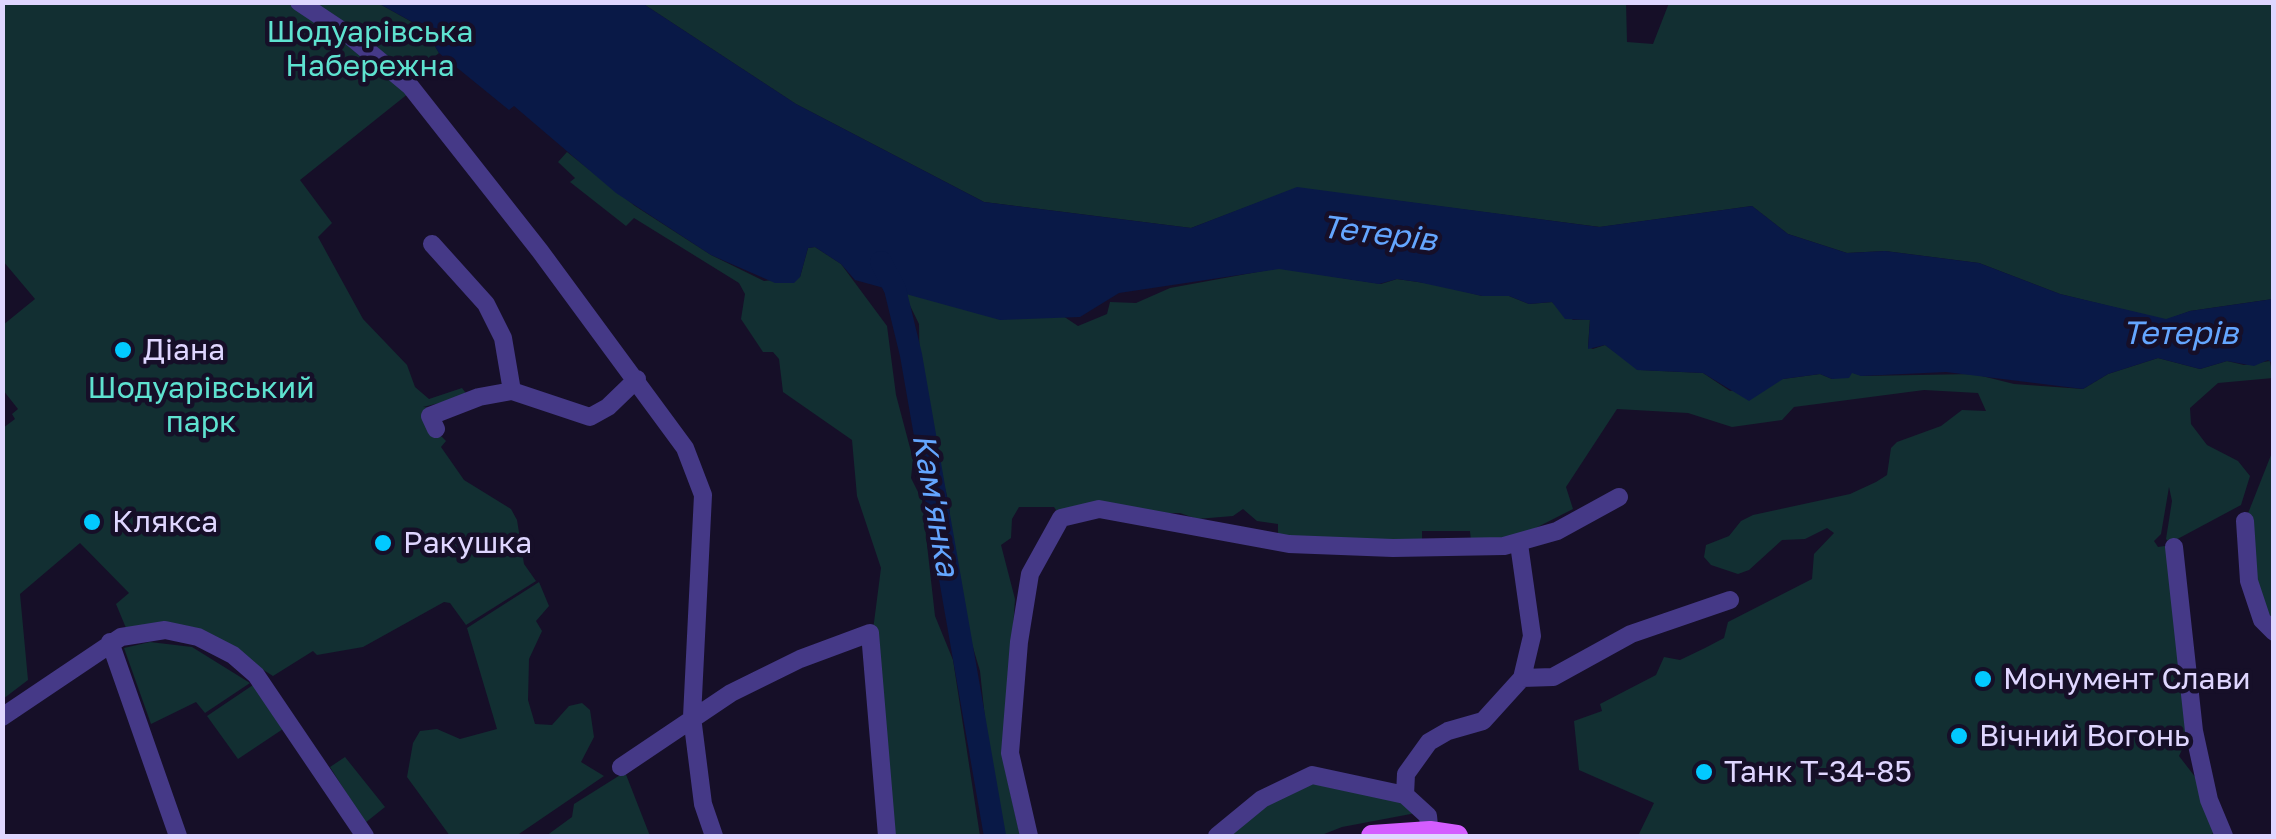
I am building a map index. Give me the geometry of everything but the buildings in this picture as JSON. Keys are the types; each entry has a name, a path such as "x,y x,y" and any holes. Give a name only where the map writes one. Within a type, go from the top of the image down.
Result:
{"main road":[{"path":"1372,836 1457,836"}],"street":[{"path":"299,2 350,36 410,86 685,448 703,495 692,717 703,804 714,836"},
{"path":"432,244 486,304 503,338 512,391"},
{"path":"436,428 430,416 479,397 512,391 590,418 636,380"},
{"path":"1029,836 1010,753 1019,642 1030,574 1062,518 1087,509 1110,510 1288,544 1408,548 1519,544 1557,531 1619,497"},
{"path":"2245,522 2249,581 2262,620 2274,632"},
{"path":"1405,796 1406,774 1429,742 1494,713 1522,678 1532,636 1519,544"},
{"path":"2174,547 2194,732 2209,800 2224,836"},
{"path":"1522,678 1553,677 1631,634 1730,600"},
{"path":"2,716 110,642 147,631 184,634 218,646 256,674 365,836"},
{"path":"620,767 692,717 800,658 870,633 888,836"},
{"path":"110,642 178,836"},
{"path":"1217,836 1262,799 1312,775 1405,796 1428,816 1430,834"}],"green space":[{"path":"1626,2 1627,42 1653,44 1669,3 2273,3 2273,299 2190,311 2166,320 2060,294 1979,263 1885,251 1847,253 1788,234 1752,206 1600,227 1297,188 1191,228 984,202 796,104 642,3"},
{"name":"Шодуарівський парк","path":"2,3 378,3 435,35 432,41 439,53 410,77 409,93 300,180 332,223 318,237 363,319 407,365 415,387 429,399 462,388 468,396 423,407 438,408 430,425 446,441 441,447 464,480 511,509 517,520 524,564 536,581 466,625 450,603 444,602 363,647 317,655 313,651 273,676 196,628 162,623 126,628 116,604 129,593 80,543 20,594 28,680 3,699 3,428 15,419 12,414 18,409 3,390 3,325 35,299 3,261"},
{"path":"567,152 635,206 711,255 764,281 800,277 808,248 815,247 841,264 887,326 896,395 913,459 911,478 922,500 935,616 953,660 980,836 890,836 872,638 881,568 857,496 852,440 783,392 779,359 773,352 763,352 741,319 745,294 739,283 634,218 626,226 570,182 575,178 558,162"},
{"path":"1279,268 1381,284 1397,279 1439,285 1482,296 1509,296 1529,304 1552,302 1573,320 1590,319 1588,347 1605,345 1641,370 1703,373 1730,391 1820,374 1832,379 1852,372 1862,376 1974,374 2014,384 2083,389 2108,374 2158,358 2200,369 2227,361 2244,365 2270,361 2273,378 2218,383 2190,408 2191,424 2207,445 2238,461 2250,476 2241,505 2170,543 2166,539 2172,501 2169,487 2161,534 2154,541 2158,547 2171,545 2188,737 2179,756 2196,778 2215,832 2208,836 1638,836 1654,803 1579,770 1574,721 1602,711 1600,704 1656,675 1664,657 1680,660 1724,638 1728,622 1812,579 1814,554 1834,533 1827,528 1805,539 1782,540 1749,570 1738,574 1711,565 1704,557 1706,545 1729,536 1741,521 1753,515 1850,494 1876,482 1887,475 1891,448 1897,442 1941,426 1962,410 1986,411 1978,393 1924,390 1794,407 1782,420 1732,427 1688,413 1617,409 1566,487 1573,509 1512,540 1471,541 1470,531 1422,531 1422,544 1278,538 1278,524 1257,521 1243,509 1233,516 1197,519 1180,513 1058,513 1054,507 1019,507 1012,519 1011,538 1001,545 1015,599 1004,764 1020,836 1002,836 996,823 980,671 955,587 949,504 920,390 919,324 900,285 1063,316 1078,326 1107,314 1110,302 1136,303 1170,288"},
{"path":"2273,450 2273,632 2262,620 2245,521"},
{"path":"539,582 549,606 536,621 542,631 529,659 528,700 535,724 552,725 569,706 582,703 590,710 594,737 581,762 604,776 516,836 450,836 407,777 413,743 420,731 437,729 460,739 497,729 467,628"},
{"path":"150,642 192,647 250,683 205,713 196,702 151,724 124,648"},
{"path":"253,685 283,729 238,759 207,716"},
{"path":"345,757 385,807 365,823 330,767"},
{"path":"625,772 650,836 546,836 572,817 574,804"},
{"path":"1311,783 1399,800 1416,813 1342,827 1319,836 1224,836 1252,813"}],"water":[{"name":"Тетерів","path":"378,3 642,3 796,104 984,202 1191,228 1297,187 1599,227 1752,206 1788,234 1847,253 1885,251 1979,263 2060,294 2166,319 2190,311 2273,299 2273,364 2268,360 2254,366 2227,361 2200,369 2158,358 2108,374 2083,389 1946,372 1861,376 1852,373 1849,378 1832,379 1820,374 1783,379 1749,401 1703,373 1637,370 1605,345 1588,349 1590,320 1565,319 1552,302 1529,304 1509,296 1482,296 1397,279 1379,284 1279,269 1119,293 1080,317 1000,320 855,280 841,264 815,247 808,248 800,277 794,283 775,283 711,255 616,193 514,106 509,110 439,53 432,41 434,34"}],"waterway":[{"name":"Кам'янка","path":"881,262 895,289 911,355 995,836"}],"place":[{"name":"Діана","path":"123,350"},
{"name":"Клякса","path":"92,522"},
{"name":"Ракушка","path":"383,543"},
{"name":"Монумент Слави","path":"1983,679"},
{"name":"Вічний Вогонь","path":"1959,736"},
{"name":"Танк Т-34-85","path":"1704,772"}],"park label":[{"name":"Шодуарівська Набережна","path":"370,49"}]}
